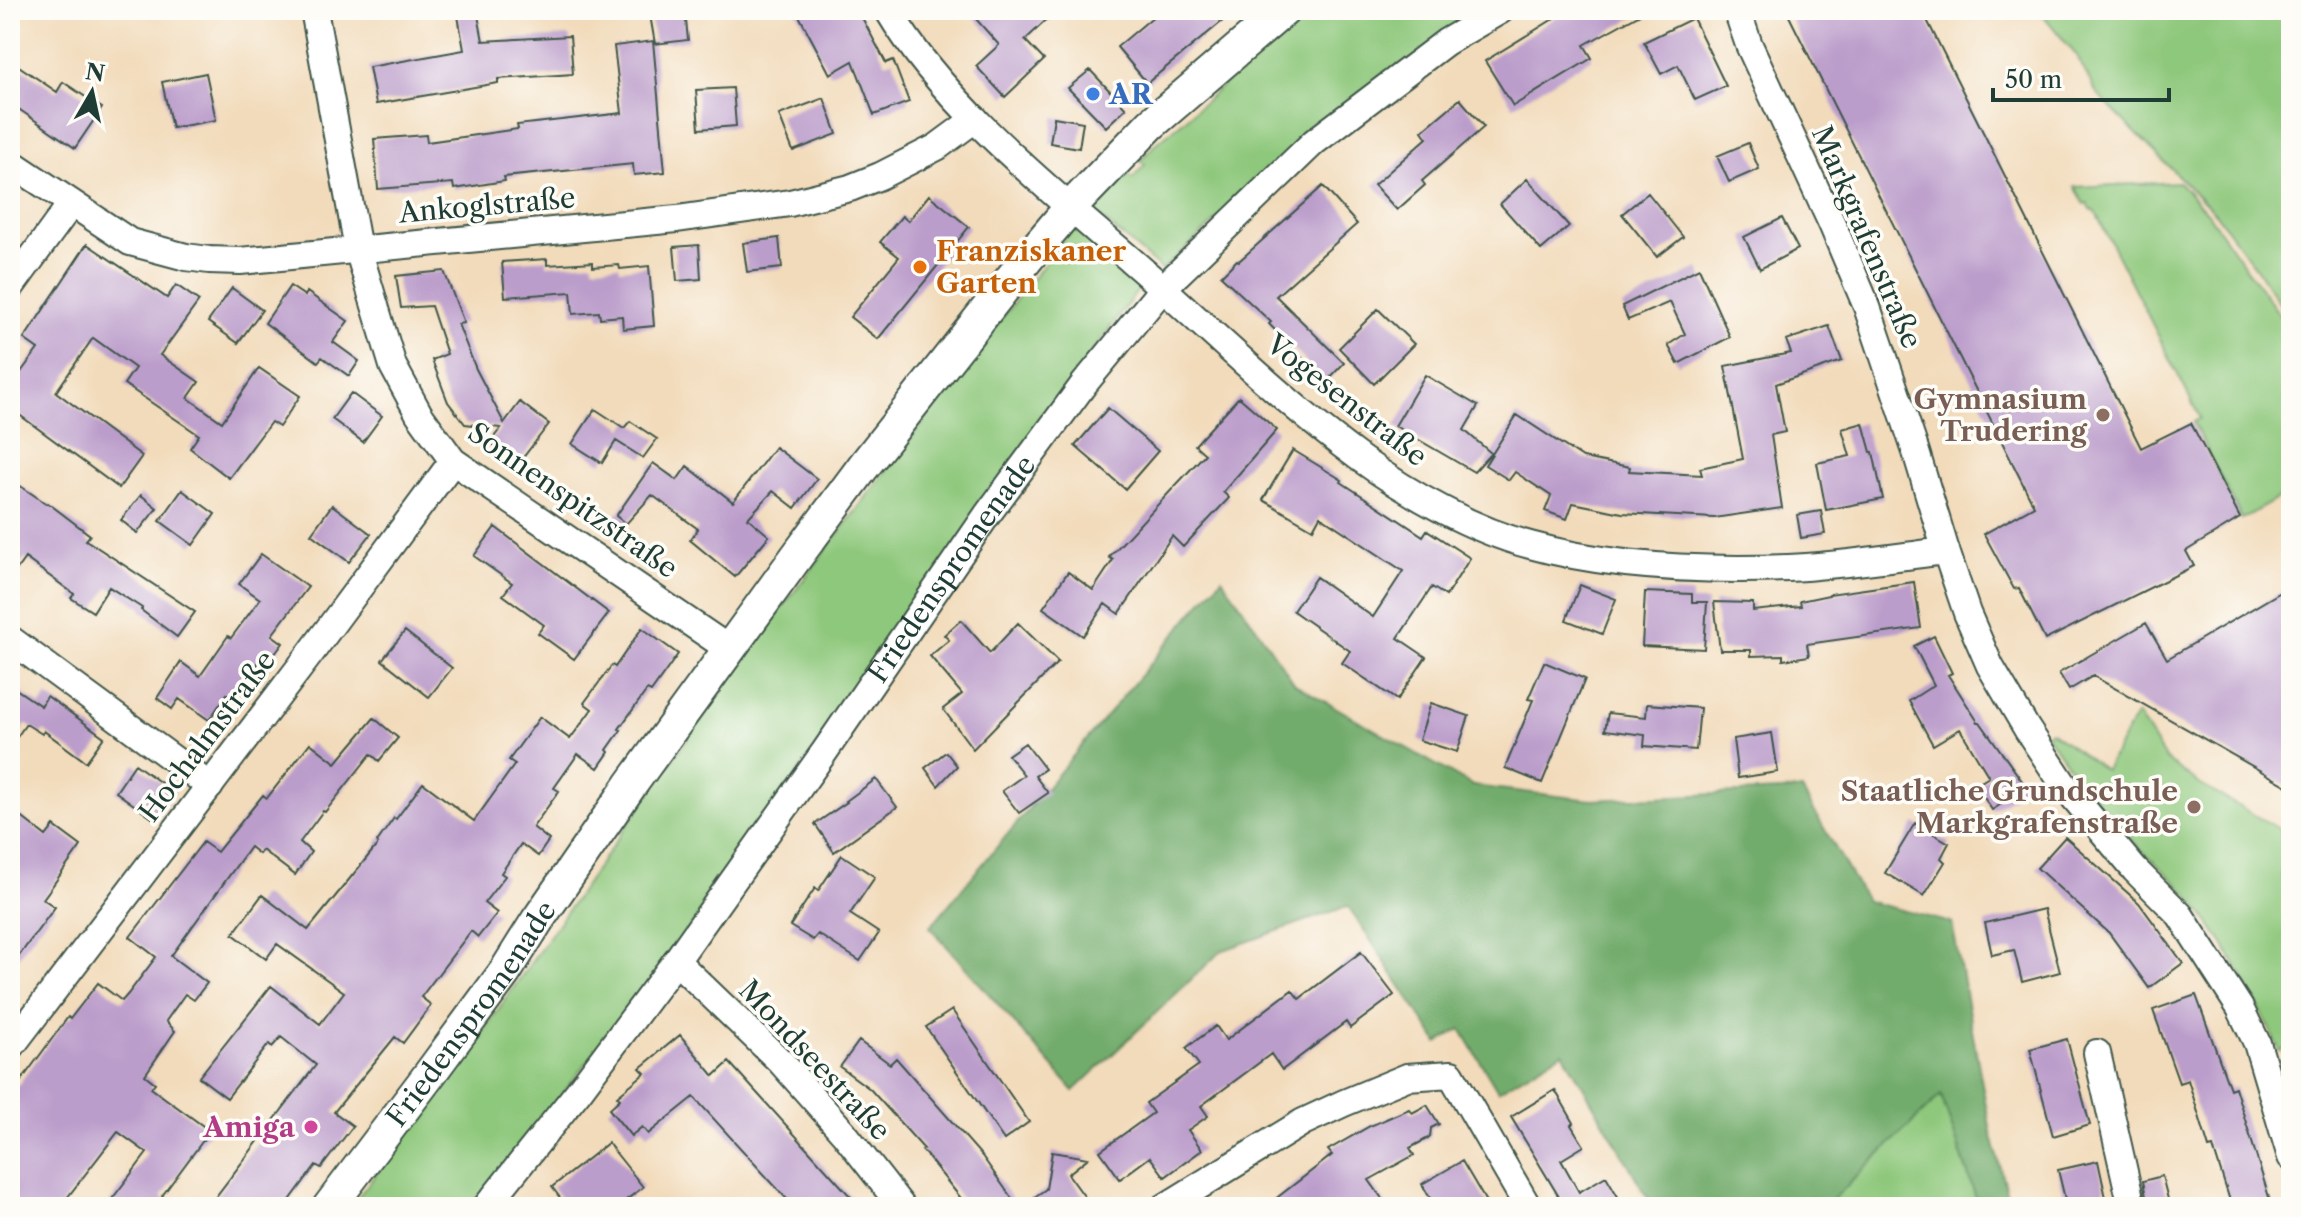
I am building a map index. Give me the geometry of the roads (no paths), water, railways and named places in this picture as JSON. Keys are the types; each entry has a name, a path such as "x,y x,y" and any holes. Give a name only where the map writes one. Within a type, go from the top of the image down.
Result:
{"street":[{"name":"Sonnenspitzstraße","path":"314,10 358,249 393,366 419,414 453,461 729,649"},
{"name":"Vogesenstraße","path":"888,10 934,73 975,119 1070,208 1296,409 1362,460 1429,502 1518,542 1575,556 1633,564 1790,568 1946,551"},
{"name":"Friedenspromenade","path":"329,1207 505,972 580,858 729,649 863,467 1026,260 1070,208 1151,124 1284,10"},
{"name":"Friedenspromenade","path":"486,1207 578,1092 676,961 987,515 1084,384 1163,288 1314,142 1446,42 1501,10"},
{"name":"Markgrafenstraße","path":"1737,10 1749,45 1867,307 1967,613 1990,666 2066,788 2098,828 2180,915 2240,1008 2257,1043 2291,1157"},
{"name":"Ankoglstraße","path":"10,162 130,242 186,257 240,261 662,221 790,203 850,188 891,171 937,147 975,119"},
{"path":"10,288 71,204"},
{"name":"Hochalmstraße","path":"10,1048 453,461"},
{"path":"10,639 210,786"},
{"name":"Mondseestraße","path":"676,961 781,1062 844,1133 902,1207"},
{"path":"2097,1053 2132,1207"},
{"path":"1165,1207 1303,1122 1407,1077 1451,1074 1528,1207"}],"place":[{"name":"AR","path":"1093,94"},
{"name":"Franziskaner Garten","path":"920,267"},
{"name":"Gymnasium Trudering","path":"2103,415"},
{"name":"Staatliche Grundschule Markgrafenstraße","path":"2194,807"},
{"name":"Amiga","path":"311,1127"}]}
